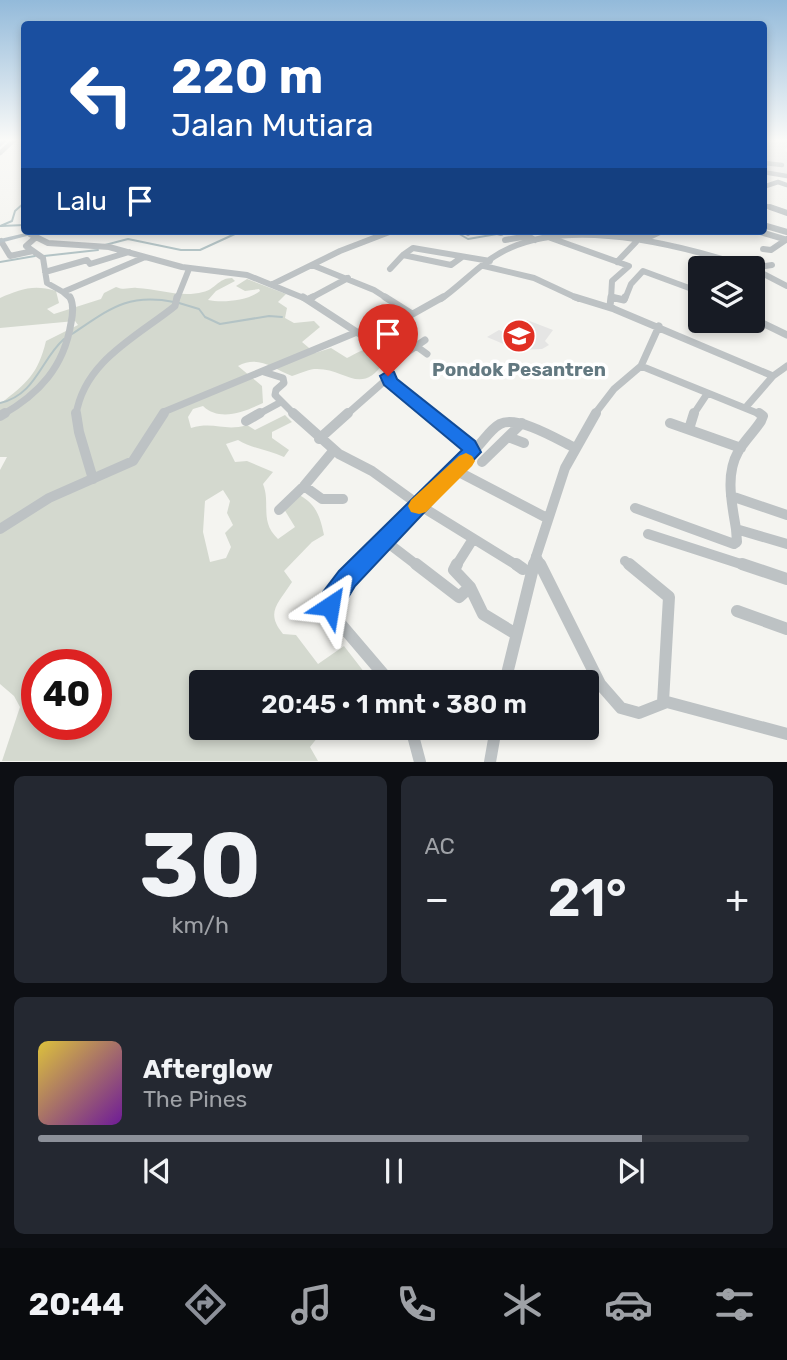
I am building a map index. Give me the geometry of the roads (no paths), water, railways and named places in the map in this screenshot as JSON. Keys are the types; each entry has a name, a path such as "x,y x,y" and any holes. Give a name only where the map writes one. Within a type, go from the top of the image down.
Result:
{"main road":[{"path":"0,241 33,236"}],"street":[{"path":"767,185 771,183 787,187"},
{"path":"767,207 786,217"},
{"path":"767,226 787,232"},
{"path":"767,234 787,240"},
{"path":"273,284 349,247 381,235"},
{"path":"368,339 449,293 508,248 561,235"},
{"path":"611,235 639,243 698,251 714,256"},
{"path":"617,262 652,235"},
{"path":"0,416 31,396 62,362 71,330 74,306 71,298 47,283 41,255 25,245 33,236 64,245 129,252 189,269 246,275 273,284 309,299 396,359"},
{"path":"505,240 528,236 535,240"},
{"path":"548,237 629,267 612,281 610,306 614,309"},
{"path":"763,249 771,251 787,240"},
{"path":"0,241 11,256 33,251"},
{"path":"390,269 413,248 462,257 534,278 586,302 659,326 773,376"},
{"path":"685,257 698,251"},
{"path":"90,264 129,252"},
{"path":"403,256 451,265 462,257"},
{"path":"63,292 145,257"},
{"path":"45,272 87,260 105,275"},
{"path":"312,265 382,294 412,314"},
{"path":"765,266 772,265"},
{"path":"93,479 76,420 76,411 82,396 106,361 120,347 175,306 179,288 189,269"},
{"path":"611,297 624,300 631,284 643,271 688,288"},
{"path":"765,272 787,286"},
{"path":"309,299 348,278"},
{"path":"765,324 787,335"},
{"path":"508,670 545,517 573,447 611,390 641,366 659,326"},
{"path":"0,529 49,498 133,461 166,411 358,332"},
{"path":"319,439 388,378 396,359 425,340"},
{"path":"416,346 427,354"},
{"path":"635,508 734,544 736,529 731,496 733,464 763,418 746,407 641,366"},
{"path":"746,407 773,376 787,366"},
{"path":"264,372 285,380 274,393 319,439 523,569"},
{"path":"388,378 474,450 491,453"},
{"path":"689,429 694,412 707,394"},
{"path":"246,421 281,401"},
{"path":"380,670 332,614 330,606 339,589 499,424 513,421 573,447"},
{"path":"670,423 741,448"},
{"path":"482,462 522,424"},
{"path":"508,437 524,443"},
{"path":"279,510 304,486 334,450"},
{"path":"455,470 545,517"},
{"path":"304,486 328,503 343,499"},
{"path":"731,496 787,515"},
{"path":"736,529 787,544"},
{"path":"648,534 787,579"},
{"path":"473,538 454,569 470,587 482,613 516,634"},
{"path":"384,540 459,597 470,587"},
{"path":"536,556 593,671 611,699 623,709 634,713 644,712 663,702 787,734"},
{"path":"625,561 669,597 663,702"},
{"path":"737,611 787,629"},
{"path":"414,740 420,761"},
{"path":"489,761 493,740"}],"waterway":[{"path":"0,226 12,221 15,211 21,206"},
{"path":"1,226 21,225"},
{"path":"105,245 128,239 181,250 200,250 233,235"},
{"path":"461,235 468,239 491,235"},
{"path":"44,256 98,250"},
{"path":"0,262 35,256"},
{"path":"72,334 120,305 144,300 174,302"},
{"path":"179,303 199,309 205,317 220,324 269,316 282,317"},
{"path":"0,403 12,399 30,385 64,339"}],"place":[{"name":"Pondok Pesantren","path":"519,336"}]}
